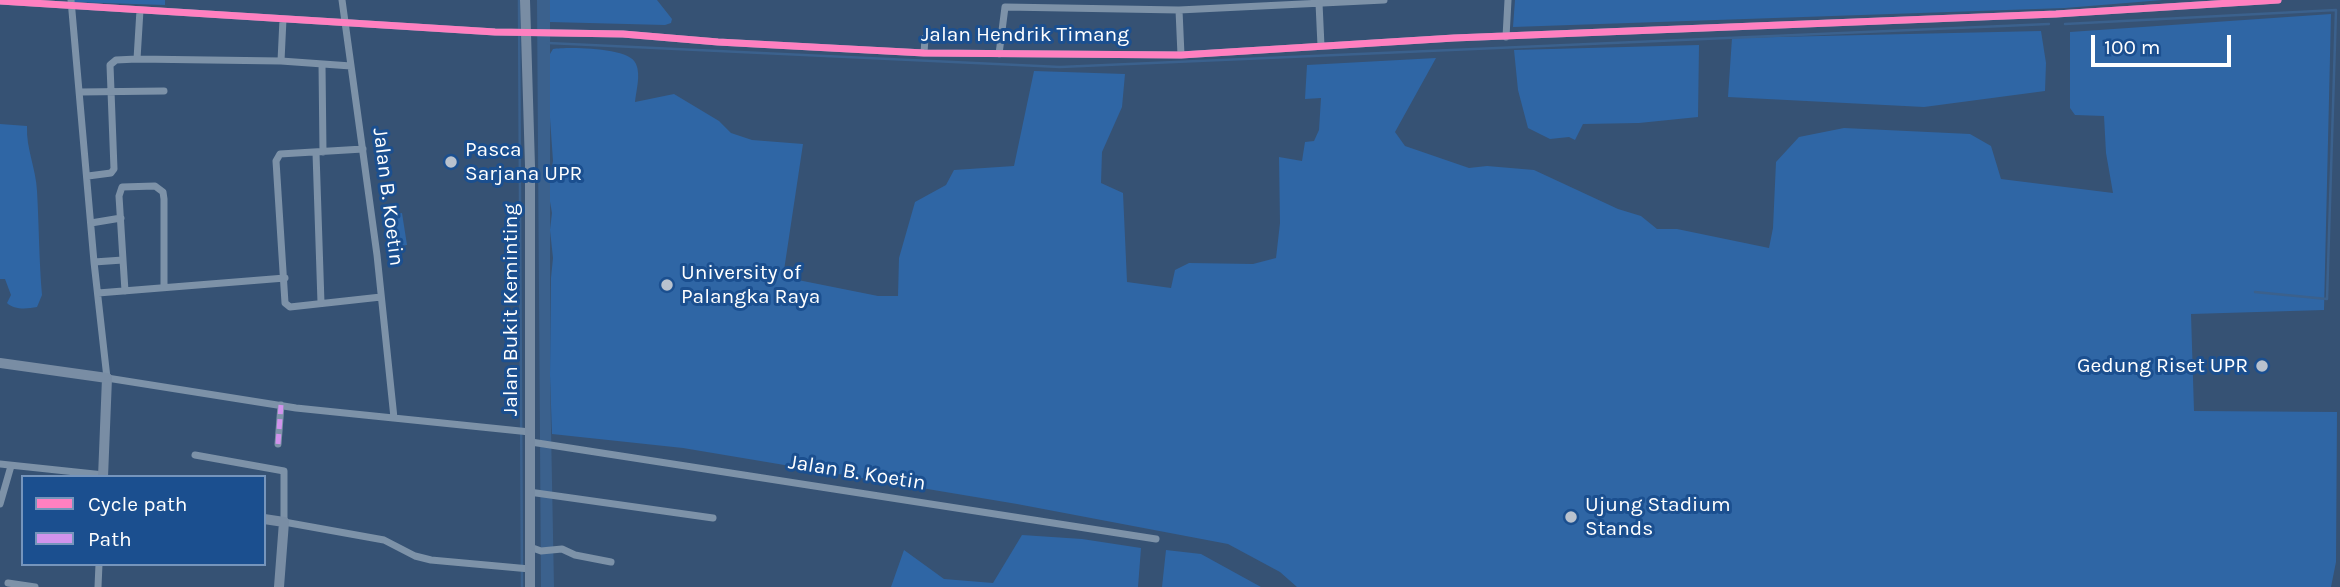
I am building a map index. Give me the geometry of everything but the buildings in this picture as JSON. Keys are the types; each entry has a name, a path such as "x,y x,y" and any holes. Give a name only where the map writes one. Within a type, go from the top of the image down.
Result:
{"main road":[{"name":"Jalan Bukit Keminting","path":"525,0 529,32 535,493 535,549 530,569 530,587"},
{"path":"0,363 107,378 104,475"},
{"path":"266,519 284,522 279,587"}],"street":[{"name":"Jalan B. Koetin","path":"342,0 363,149 394,418"},
{"path":"1143,0 1143,10"},
{"path":"999,54 1005,7 1179,10 1384,0"},
{"path":"1506,37 1508,0"},
{"name":"Jalan Hendrik Timang","path":"529,32 623,34 924,53 1181,55 1506,37 2056,14 2278,0"},
{"path":"0,1 71,3 140,10 529,32"},
{"path":"71,3 107,378 281,405 394,418 534,439"},
{"path":"1319,4 1321,46"},
{"path":"137,59 140,10"},
{"path":"1179,10 1181,55"},
{"path":"281,61 284,19"},
{"path":"924,53 925,38"},
{"path":"88,176 111,173 114,169 109,71 116,60 281,61 351,66"},
{"path":"321,303 322,64"},
{"path":"80,92 164,91"},
{"path":"363,149 280,154 276,160 287,305 381,297"},
{"path":"125,291 120,196 122,187 155,186 163,192 164,287"},
{"path":"91,223 121,218"},
{"path":"94,262 123,260"},
{"path":"98,293 285,278"},
{"path":"278,444 281,405"},
{"name":"Jalan B. Koetin","path":"534,439 553,445 1156,539"},
{"path":"195,456 284,471 284,522 384,540 415,556 430,560 530,569"},
{"path":"0,464 95,475"},
{"path":"0,504 11,466"},
{"path":"535,493 713,518"},
{"path":"535,549 562,549 575,555 611,562"},
{"path":"98,587 99,566"},
{"path":"8,583 35,587"}],"shaded area":[{"path":"165,0 165,5 72,2"},
{"path":"537,0 550,0 550,376 554,587 541,587"},
{"path":"550,0 657,0 672,19 671,23 665,25 550,22"},
{"path":"1515,0 2163,0 2065,8 1513,27"},
{"path":"2331,14 2324,310 2191,314 2194,411 2337,412 2336,562 2331,587 1297,587 1280,572 1228,544 1017,504 683,448 552,434 550,376 553,258 550,230 552,213 548,190 553,161 550,54 553,49 598,49 631,58 638,73 635,102 674,94 719,121 731,133 752,140 803,144 783,277 878,296 898,296 899,258 915,202 946,185 954,170 1014,166 1034,71 1125,74 1122,107 1102,152 1101,183 1123,193 1127,282 1171,288 1175,270 1189,263 1253,264 1276,258 1280,223 1279,157 1302,161 1305,142 1314,141 1319,130 1321,98 1305,99 1307,65 1436,58 1395,132 1405,146 1469,168 1487,166 1534,170 1618,209 1641,216 1657,229 1677,229 1769,248 1773,228 1776,162 1799,137 1844,128 1970,134 1991,146 2001,179 2113,193 2106,153 2104,116 2075,115 2070,108 2070,32"},
{"path":"2041,31 2046,63 2045,91 1924,107 1728,97 1732,38"},
{"path":"1699,45 1698,117 1639,123 1583,124 1575,140 1569,137 1550,139 1528,128 1518,90 1514,50"},
{"path":"0,124 27,126 37,191 42,295 37,307 13,307 7,303 11,295 5,279 0,279"},
{"path":"402,213 407,245 388,248 384,215"},
{"path":"1022,535 1082,539 1141,548 1138,587 891,587 904,550 944,579 993,583"},
{"path":"1166,550 1201,554 1261,587 1162,587"}],"waterway":[{"path":"519,0 522,587"},
{"path":"2065,24 2336,10 2327,299 2255,292"},
{"path":"548,43 1060,67 2049,24"}],"marked path":[{"path":"278,444 281,405"}],"cycle path":[{"path":"0,1 495,32 623,34 924,53 1181,55 1454,38 2056,14 2278,0"}],"place":[{"name":"Pasca Sarjana UPR","path":"451,162"},
{"name":"University of Palangka Raya","path":"667,285"},
{"name":"Gedung Riset UPR","path":"2262,366"},
{"name":"Ujung Stadium Stands","path":"1571,517"}]}
